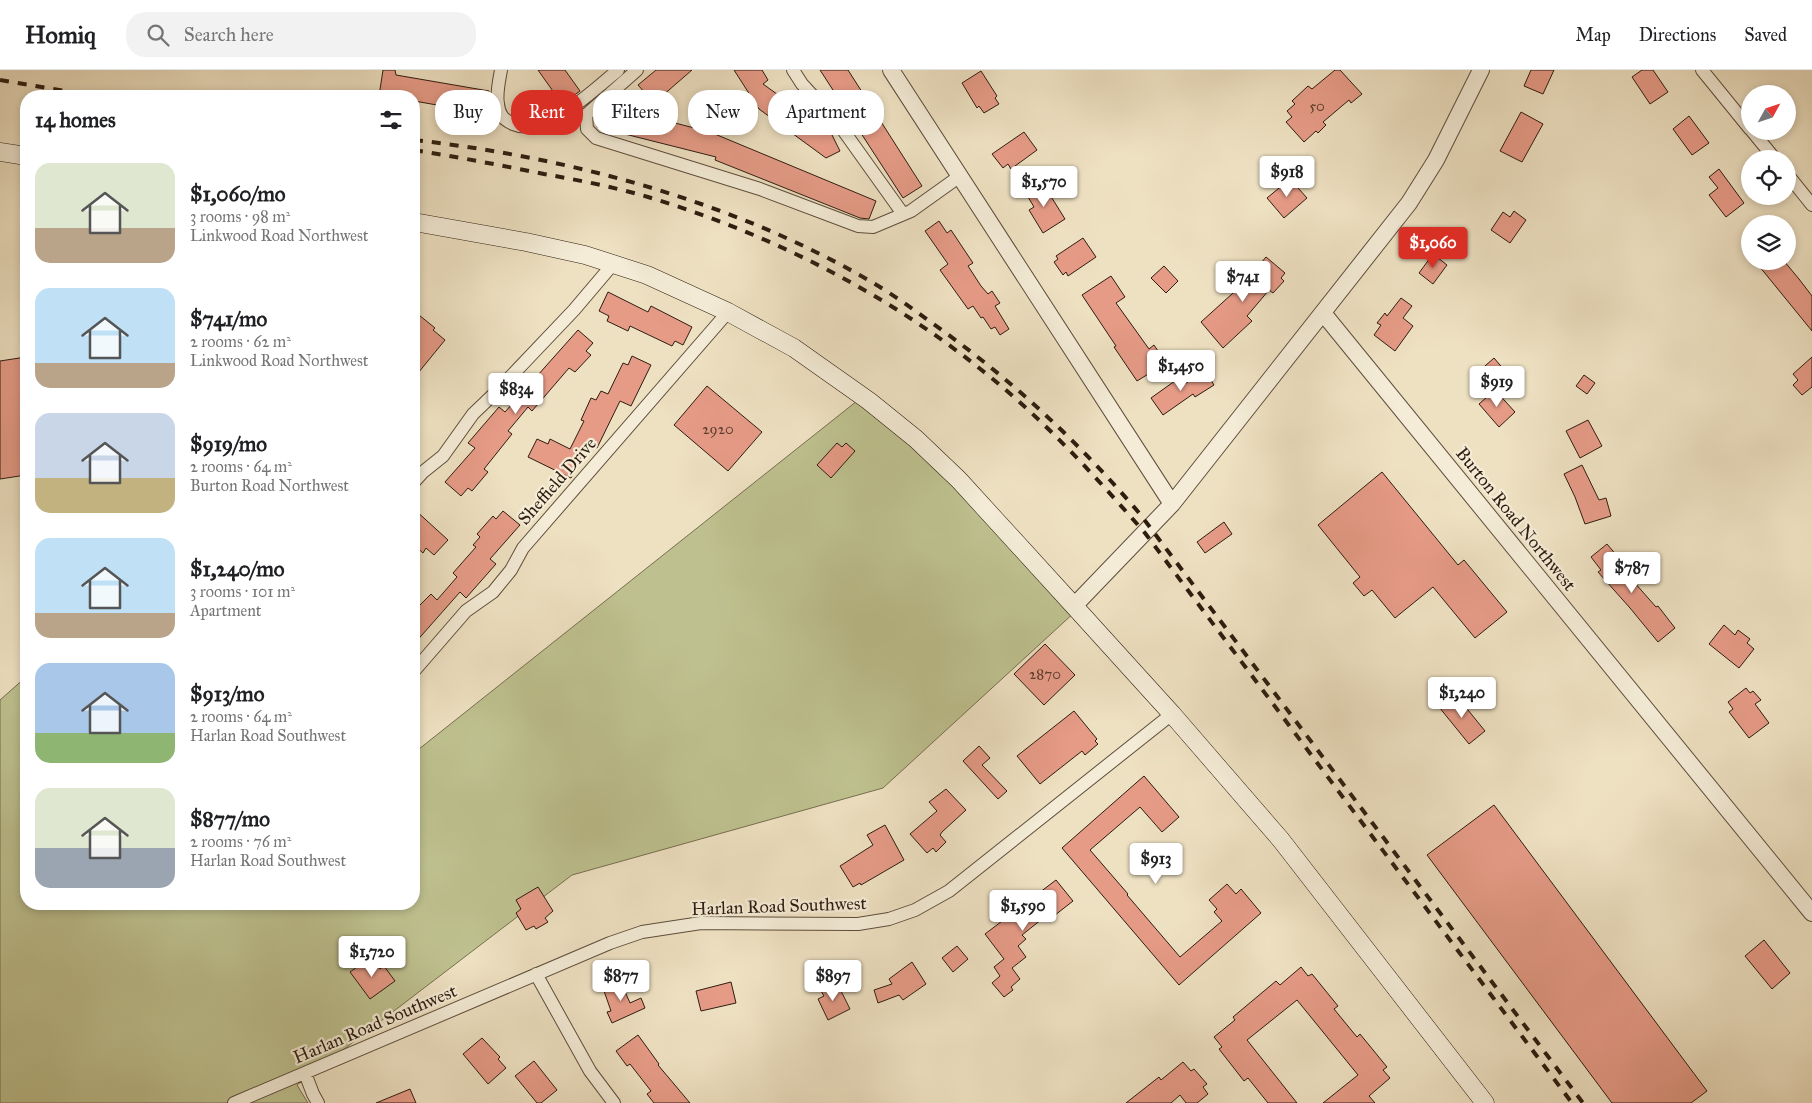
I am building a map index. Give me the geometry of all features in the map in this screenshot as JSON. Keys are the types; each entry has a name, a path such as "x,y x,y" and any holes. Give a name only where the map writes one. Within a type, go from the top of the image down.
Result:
{"main road":[{"path":"0,152 20,155"},
{"path":"420,223 526,242 585,255 647,275 728,312 794,348 869,401 916,439 959,480 1074,606 1172,714 1281,840 1485,1103"}],"street":[{"path":"501,70 497,103 500,115 506,121 518,126 534,125 556,118 571,109 618,70"},
{"path":"637,70 586,115 587,129 596,138 760,189 858,226 873,227 911,211 960,176"},
{"path":"793,70 802,84 838,123 902,214"},
{"path":"891,70 1172,504"},
{"path":"1074,606 1172,504 1409,202 1436,160 1481,70"},
{"path":"1702,70 1741,118"},
{"path":"1759,140 1768,150"},
{"path":"1796,184 1812,204"},
{"path":"420,475 443,456 473,414 574,310 613,264"},
{"name":"Sheffield Drive","path":"420,664 466,611 493,592 511,570 522,548 728,312"},
{"name":"Burton Road Northwest","path":"1323,313 1812,912"},
{"name":"Harlan Road Southwest","path":"234,1103 536,974 610,943 642,932 701,923 858,924 889,919 914,910 949,891 1172,714"},
{"path":"536,974 590,1071 614,1103"},
{"path":"304,1073 312,1094 318,1103"}],"green space":[{"path":"862,397 1076,611 883,788 572,875 297,1085 308,1103 0,1103 0,700 20,682 20,910 420,910 420,748"}],"building":[{"path":"383,70 395,70 396,75 483,90 435,90 435,105 420,102 420,90 380,90"},
{"path":"538,70 565,70 579,90 552,90"},
{"path":"656,70 692,70 669,90 642,90 638,85"},
{"path":"734,70 762,70 768,80 763,84 771,90 768,90 768,116 758,107 758,90 747,90"},
{"path":"820,70 848,70 861,90 833,90"},
{"path":"1335,70 1340,70 1362,94 1351,103 1349,100 1323,122 1326,125 1318,133 1316,131 1304,142 1286,122 1292,117 1287,111 1295,104 1292,101 1308,86 1312,89"},
{"path":"1531,70 1554,70 1543,94 1524,86"},
{"path":"1642,70 1653,70 1668,92 1650,104 1632,77"},
{"path":"981,71 997,96 995,98 999,104 984,113 979,106 977,108 962,83"},
{"path":"1521,112 1543,124 1522,162 1500,151"},
{"path":"1689,116 1709,143 1692,155 1673,129"},
{"path":"678,124 688,126 688,135 717,135 876,201 869,219 860,218 715,160 716,157 629,135 678,135"},
{"path":"884,126 922,186 903,198 862,135 884,135"},
{"path":"1024,132 1037,150 1011,169 1008,164 1003,168 992,154"},
{"path":"795,135 832,135 840,151 826,158"},
{"path":"1719,169 1741,199 1741,205 1726,217 1709,195 1718,188 1709,177"},
{"path":"1290,179 1307,198 1284,218 1267,198"},
{"path":"1042,182 1065,219 1043,233 1029,210 1034,207 1025,192"},
{"path":"1514,211 1526,220 1510,243 1491,230 1503,212 1510,217"},
{"path":"939,221 947,233 951,230 973,263 968,266 981,286 988,294 992,291 1000,303 995,306 1009,329 1000,335 995,327 991,329 973,306 968,309 940,270 948,264 925,231"},
{"path":"1083,238 1096,257 1068,276 1066,272 1063,275 1054,262 1058,259 1056,256"},
{"path":"1433,254 1447,265 1433,284 1419,273"},
{"path":"1266,257 1285,273 1281,278 1284,281 1273,293 1269,290 1247,316 1252,321 1223,348 1201,322 1243,284"},
{"path":"1164,266 1178,281 1166,293 1151,278"},
{"path":"1762,270 1792,270 1799,279 1812,296 1812,331"},
{"path":"1111,276 1125,297 1116,303 1149,349 1154,345 1166,363 1137,381 1082,295"},
{"path":"608,292 648,312 651,306 692,327 683,345 675,341 672,346 630,326 628,331 607,321 609,316 599,311"},
{"path":"1401,298 1412,306 1403,318 1413,326 1395,351 1374,335 1381,325 1377,323 1385,313 1387,316"},
{"path":"420,316 435,328 433,330 445,340 420,371"},
{"path":"578,330 593,343 586,351 591,355 575,372 569,368 532,411 528,407 508,431 512,434 484,469 488,472 472,491 468,488 461,496 445,482 475,448 468,443 499,407 505,412"},
{"path":"632,356 651,365 631,406 620,401 597,448 588,443 571,478 528,457 537,439 548,444 550,439 570,449 584,421 581,420 591,398 596,400 601,391 608,394 623,363 628,365"},
{"path":"1812,357 1812,387 1802,395 1793,385 1798,380 1793,374"},
{"path":"20,358 20,476 0,479 0,361"},
{"path":"1494,358 1511,378 1502,386 1485,366"},
{"path":"1205,371 1214,385 1195,397 1193,394 1163,415 1151,398 1179,378 1183,385"},
{"path":"1584,375 1595,383 1587,394 1576,386"},
{"path":"707,386 762,432 728,471 674,425"},
{"path":"1495,390 1515,412 1499,427 1479,404"},
{"path":"1588,420 1602,446 1580,458 1566,431"},
{"path":"837,443 842,447 846,443 855,451 831,478 817,465"},
{"path":"1582,465 1599,500 1606,498 1611,516 1585,524 1564,474"},
{"path":"1382,472 1458,565 1464,560 1507,612 1475,638 1433,587 1395,618 1372,590 1364,596 1353,583 1360,577 1318,525"},
{"path":"503,511 520,525 490,559 496,564 466,598 460,592 420,637 420,605 431,594 437,600 457,577 453,573 476,547 473,545 480,537 477,534 493,516 496,519"},
{"path":"420,514 448,540 434,555 426,548 423,553 420,550"},
{"path":"1224,522 1232,534 1205,553 1197,542"},
{"path":"1607,544 1623,563 1620,566 1656,607 1658,606 1675,628 1658,642 1598,572 1601,570 1591,557"},
{"path":"1724,625 1735,635 1738,630 1750,639 1747,643 1754,649 1739,668 1709,644"},
{"path":"1045,644 1075,675 1044,705 1014,674"},
{"path":"1746,688 1750,693 1753,691 1761,700 1755,704 1769,723 1749,738 1729,712 1733,709 1728,702"},
{"path":"1455,694 1485,731 1469,744 1439,707"},
{"path":"1074,711 1097,739 1095,741 1098,744 1085,755 1082,751 1040,784 1017,756"},
{"path":"979,746 990,758 982,765 1007,791 998,799 963,761"},
{"path":"1144,776 1179,817 1162,832 1140,807 1090,850 1127,895 1180,957 1222,921 1214,912 1217,909 1209,900 1227,884 1236,894 1241,889 1261,913 1179,985 1062,848"},
{"path":"946,789 966,810 940,835 946,842 936,852 933,848 927,853 910,834 937,811 929,802"},
{"path":"1494,805 1707,1091 1691,1103 1612,1103 1427,855"},
{"path":"885,825 904,860 861,885 860,883 853,887 840,866 873,845 867,835"},
{"path":"1056,880 1073,901 1050,919 1047,915 1022,935 1026,939 1018,946 1026,957 1012,968 1020,979 1011,987 1013,990 1004,997 992,983 1000,976 994,967 1004,959 985,934"},
{"path":"538,887 553,911 545,918 548,922 536,929 534,926 526,930 516,913 521,909 516,900"},
{"path":"1764,940 1790,973 1772,989 1745,956"},
{"path":"957,946 968,959 953,972 942,958"},
{"path":"371,957 380,969 384,966 395,981 370,999 350,972"},
{"path":"912,962 926,984 903,1000 899,995 878,1003 874,990 892,984 889,979"},
{"path":"1301,967 1308,976 1312,974 1338,1006 1334,1009 1357,1037 1360,1034 1387,1067 1383,1070 1390,1078 1369,1096 1375,1103 1323,1103 1358,1075 1297,1000 1247,1040 1297,1103 1268,1103 1248,1078 1244,1081 1219,1049 1222,1047 1214,1037 1235,1020 1233,1017 1276,981 1280,985"},
{"path":"620,980 630,1003 641,998 645,1008 612,1023 607,1012 611,1011 603,988"},
{"path":"731,982 736,1003 701,1011 696,991"},
{"path":"837,983 850,1009 828,1020 818,999 824,996 821,991"},
{"path":"638,1035 658,1065 690,1103 654,1103 647,1094 651,1091 630,1064 627,1066 616,1051"},
{"path":"482,1038 500,1057 498,1059 506,1068 488,1084 463,1054"},
{"path":"534,1061 557,1090 541,1103 537,1103 515,1076"},
{"path":"1183,1062 1191,1071 1194,1069 1207,1084 1203,1087 1208,1094 1197,1103 1186,1103 1180,1095 1171,1103 1126,1103 1159,1077 1161,1080"},
{"path":"410,1089 416,1103 376,1103"}],"railway":[{"path":"0,80 59,90"},
{"path":"420,141 530,158 645,186 702,204 811,250 872,282 913,309 987,364 1067,435 1140,514 1583,1103"},
{"path":"420,151 622,190 694,212 739,229 784,248 870,293 951,346 989,376 1031,412 1070,451 1145,533 1572,1103"}]}
